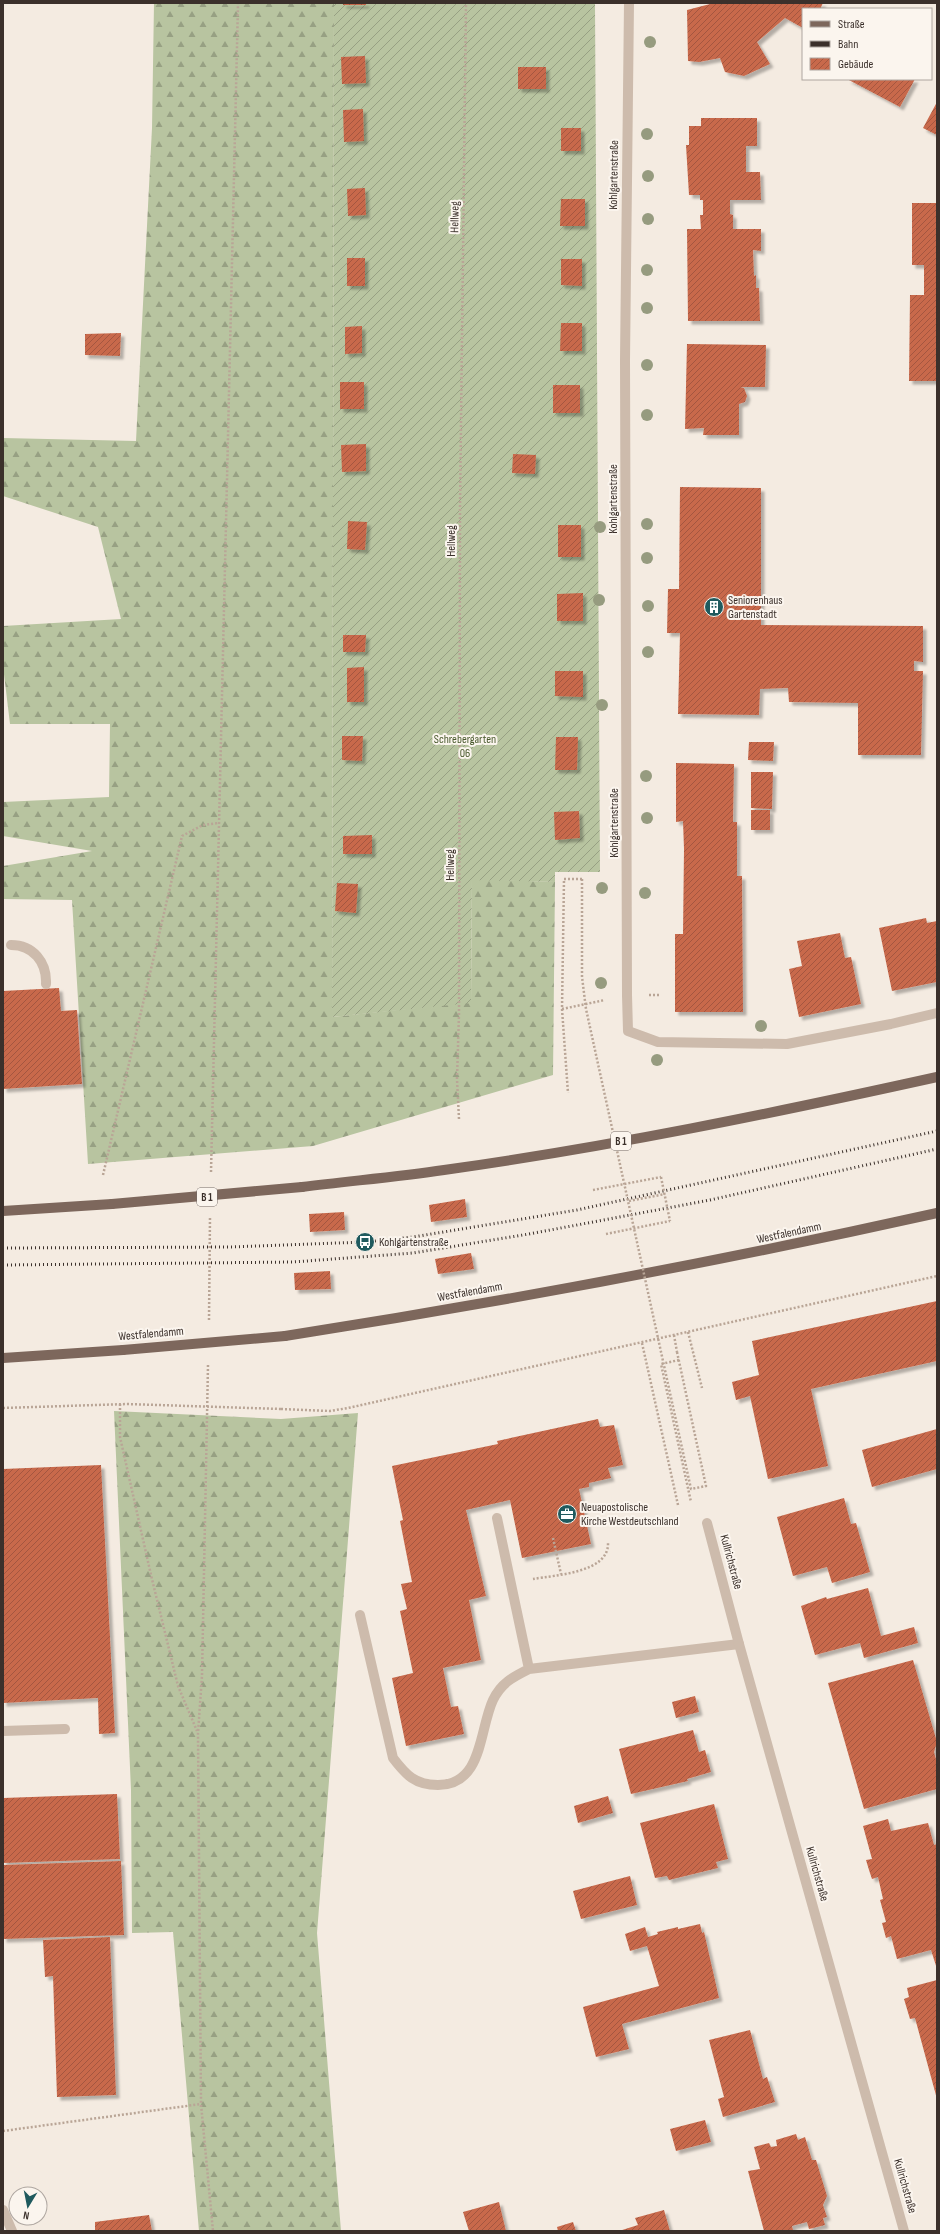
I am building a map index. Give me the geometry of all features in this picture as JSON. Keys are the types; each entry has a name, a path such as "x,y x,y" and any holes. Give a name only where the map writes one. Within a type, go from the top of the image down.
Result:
{"main road":[{"name":"B 1","path":"3,1211 112,1204 302,1187 444,1170 633,1139 798,1108 937,1076"},
{"name":"Westfalendamm","path":"3,1358 123,1350 284,1336 422,1314 776,1249 937,1214"}],"street":[{"name":"Kohlgartenstraße","path":"629,3 625,360 628,1031 658,1042 787,1044 891,1024 937,1013"},
{"path":"11,945 30,950 40,958 44,967 46,984"},
{"path":"497,1518 529,1669"},
{"name":"Kullrichstraße","path":"707,1523 739,1644 904,2231"},
{"path":"360,1615 393,1758 406,1775 426,1785 443,1785 466,1775 477,1756 493,1700 507,1680 529,1669 739,1644"},
{"path":"3,1731 65,1729"},
{"path":"3,2210 12,2231"}],"path":[{"path":"210,1176 238,3"},
{"name":"Hellweg","path":"459,1119 457,1079 459,1013 460,508 466,3"},
{"path":"103,1175 182,836 203,825 218,823"},
{"path":"568,1093 562,1009 564,879 582,880 582,977 586,1010 691,1489 706,1486 674,1335"},
{"path":"562,1009 627,995 658,995"},
{"path":"593,1190 661,1178 670,1221 606,1234"},
{"path":"628,1202 665,1194"},
{"path":"209,1325 210,1215"},
{"path":"3,1408 127,1404 330,1410 348,1408 937,1276"},
{"path":"688,1332 702,1388"},
{"path":"642,1343 678,1504"},
{"path":"208,1357 202,1676 198,1733 201,2104 213,2231"},
{"path":"679,1360 661,1364 691,1502"},
{"path":"120,1404 120,1437 151,1575 178,1686 198,1733"},
{"path":"553,1538 561,1574"},
{"path":"533,1579 596,1565 606,1555 608,1543"},
{"path":"3,2131 201,2104"}],"green space":[{"path":"154,3 334,3 332,1017 471,1002 472,879 555,882 553,1075 313,1146 88,1164 72,900 3,899 3,866 92,851 3,836 3,802 109,797 110,724 10,724 3,666 3,626 121,619 98,527 3,496 3,438 136,441 152,128"},
{"name":"Schrebergarten 06","path":"334,3 595,3 600,872 555,872 555,882 472,880 471,1003 332,1017"},
{"path":"114,1411 281,1419 358,1413 317,1933 341,2231 199,2231 173,1932 132,1933 131,1790"}],"building":[{"path":"343,3 366,3 366,5 343,5"},
{"path":"714,3 823,3 820,8 802,8 802,27 785,18 757,42 770,64 744,76 725,72 720,58 699,62 688,61 687,10"},
{"path":"365,56 366,83 342,84 341,57"},
{"path":"518,67 546,67 546,89 518,89"},
{"path":"849,80 914,80 900,107"},
{"path":"937,102 937,135 923,128"},
{"path":"363,109 364,141 344,142 343,110"},
{"path":"701,118 757,118 757,146 746,146 746,172 760,172 761,200 730,200 730,214 733,215 733,229 761,229 761,251 753,250 754,276 756,275 756,288 759,288 760,321 688,321 687,229 701,229 700,215 703,215 703,200 700,200 700,195 689,195 686,145 689,145 689,126 701,126"},
{"path":"561,128 581,128 581,151 561,151"},
{"path":"365,188 366,215 348,216 347,189"},
{"path":"561,199 585,199 585,226 560,226"},
{"path":"912,203 937,203 937,381 909,381 910,295 924,295 924,265 912,265"},
{"path":"347,258 365,258 365,286 347,286"},
{"path":"561,259 582,259 582,286 561,285"},
{"path":"561,323 582,323 582,351 560,351"},
{"path":"362,326 362,353 345,354 345,327"},
{"path":"121,333 120,356 85,355 85,334"},
{"path":"687,344 766,345 765,387 740,387 744,388 747,396 745,402 739,404 739,435 703,435 704,428 685,429"},
{"path":"340,382 364,382 364,409 340,409"},
{"path":"553,385 580,385 580,413 553,413"},
{"path":"366,444 366,471 342,472 341,445"},
{"path":"513,454 536,455 535,474 512,473"},
{"name":"Seniorenhaus Gartenstadt","path":"680,487 761,488 761,625 923,626 923,662 914,661 914,671 923,671 921,755 858,755 858,703 789,702 788,688 760,689 759,715 678,714 680,633 667,633 668,589 679,589"},
{"path":"348,521 367,522 365,550 347,549"},
{"path":"558,525 581,525 581,557 558,557"},
{"path":"583,593 583,621 557,621 557,594"},
{"path":"343,635 366,635 365,652 343,652"},
{"path":"364,667 364,702 347,702 347,668"},
{"path":"555,671 583,671 583,697 555,696"},
{"path":"342,736 363,736 362,761 342,760"},
{"path":"556,737 578,737 577,770 555,770"},
{"path":"749,742 774,742 773,761 748,760"},
{"path":"676,763 734,764 733,822 737,822 737,876 742,876 743,1012 675,1012 675,934 683,934 684,849 683,821 676,822"},
{"path":"751,772 773,772 772,809 751,808"},
{"path":"751,810 770,810 770,830 751,830"},
{"path":"579,811 580,838 555,840 554,812"},
{"path":"372,835 372,854 343,854 343,836"},
{"path":"337,883 358,884 356,913 335,911"},
{"path":"926,918 927,923 937,921 937,982 892,991 879,928"},
{"path":"840,933 845,958 851,957 861,1004 799,1017 789,969 802,966 797,941"},
{"path":"59,988 61,1011 77,1010 82,1084 3,1089 3,991"},
{"path":"465,1199 467,1217 431,1222 429,1205"},
{"path":"344,1212 345,1230 310,1232 309,1214"},
{"path":"471,1253 474,1269 438,1274 435,1259"},
{"path":"330,1271 331,1289 295,1290 294,1273"},
{"path":"937,1301 937,1361 811,1389 828,1466 768,1479 750,1396 736,1400 732,1382 759,1375 752,1341"},
{"path":"598,1419 600,1427 614,1425 623,1465 608,1468 611,1478 589,1483 589,1487 579,1489 591,1544 522,1558 510,1500 466,1510 486,1596 469,1600 481,1660 443,1668 451,1707 458,1706 464,1734 406,1746 392,1678 413,1673 400,1611 407,1609 401,1584 412,1582 400,1521 403,1520 392,1466 498,1444 497,1441"},
{"path":"937,1429 937,1469 872,1487 862,1450"},
{"path":"101,1465 115,1733 99,1734 98,1698 3,1703 3,1469"},
{"path":"844,1498 851,1524 856,1523 870,1572 832,1583 827,1567 793,1576 777,1517"},
{"path":"868,1588 881,1636 914,1627 918,1643 864,1658 860,1643 815,1655 801,1606 826,1597 827,1599"},
{"path":"913,1660 937,1742 934,1752 937,1763 937,1789 864,1809 828,1683"},
{"path":"695,1696 699,1712 676,1718 672,1702"},
{"path":"693,1730 699,1752 705,1750 711,1772 687,1779 688,1781 631,1794 619,1749"},
{"path":"117,1794 120,1859 3,1863 3,1798"},
{"path":"608,1796 613,1813 578,1823 574,1806"},
{"path":"714,1804 728,1859 716,1862 718,1868 669,1880 667,1876 655,1878 640,1823"},
{"path":"888,1819 891,1831 928,1823 934,1845 937,1844 937,1969 931,1950 897,1959 891,1936 886,1938 882,1923 886,1922 880,1900 883,1899 878,1877 872,1879 866,1860 872,1859 863,1826"},
{"path":"121,1861 124,1935 3,1939 3,1865"},
{"path":"630,1876 637,1905 581,1919 573,1891"},
{"path":"700,1924 702,1933 704,1932 719,1998 622,2024 629,2049 596,2057 583,2007 659,1986 647,1946 630,1951 625,1934 645,1927 648,1937 658,1934 657,1932"},
{"path":"110,1937 116,2095 57,2097 53,1976 45,1977 43,1940"},
{"path":"937,1980 937,2099 915,2018 910,2019 904,1999 909,1997 907,1988"},
{"path":"750,2030 763,2079 767,2077 775,2102 723,2117 718,2099 724,2097 709,2040"},
{"path":"705,2120 711,2142 676,2151 670,2129"},
{"path":"796,2134 798,2140 805,2137 812,2160 816,2160 827,2196 823,2205 827,2217 823,2218 825,2225 809,2229 807,2222 792,2226 793,2230 764,2231 748,2171 760,2169 754,2147 769,2143 771,2147 777,2146 776,2140"},
{"path":"499,2202 506,2231 469,2231 463,2212"},
{"path":"664,2210 670,2231 619,2231 638,2225 635,2218"},
{"path":"149,2215 152,2231 95,2231 95,2222"},
{"path":"573,2222 576,2231 558,2231 557,2227"}],"railway":[{"path":"3,1248 230,1247 365,1242 413,1237 577,1210 937,1131"},
{"path":"3,1265 293,1262 413,1253 529,1234 710,1200 937,1149"}],"place":[{"name":"Seniorenhaus Gartenstadt","path":"714,607"},
{"name":"Kohlgartenstraße","path":"365,1242"},
{"name":"Neuapostolische Kirche Westdeutschland","path":"567,1514"}]}
